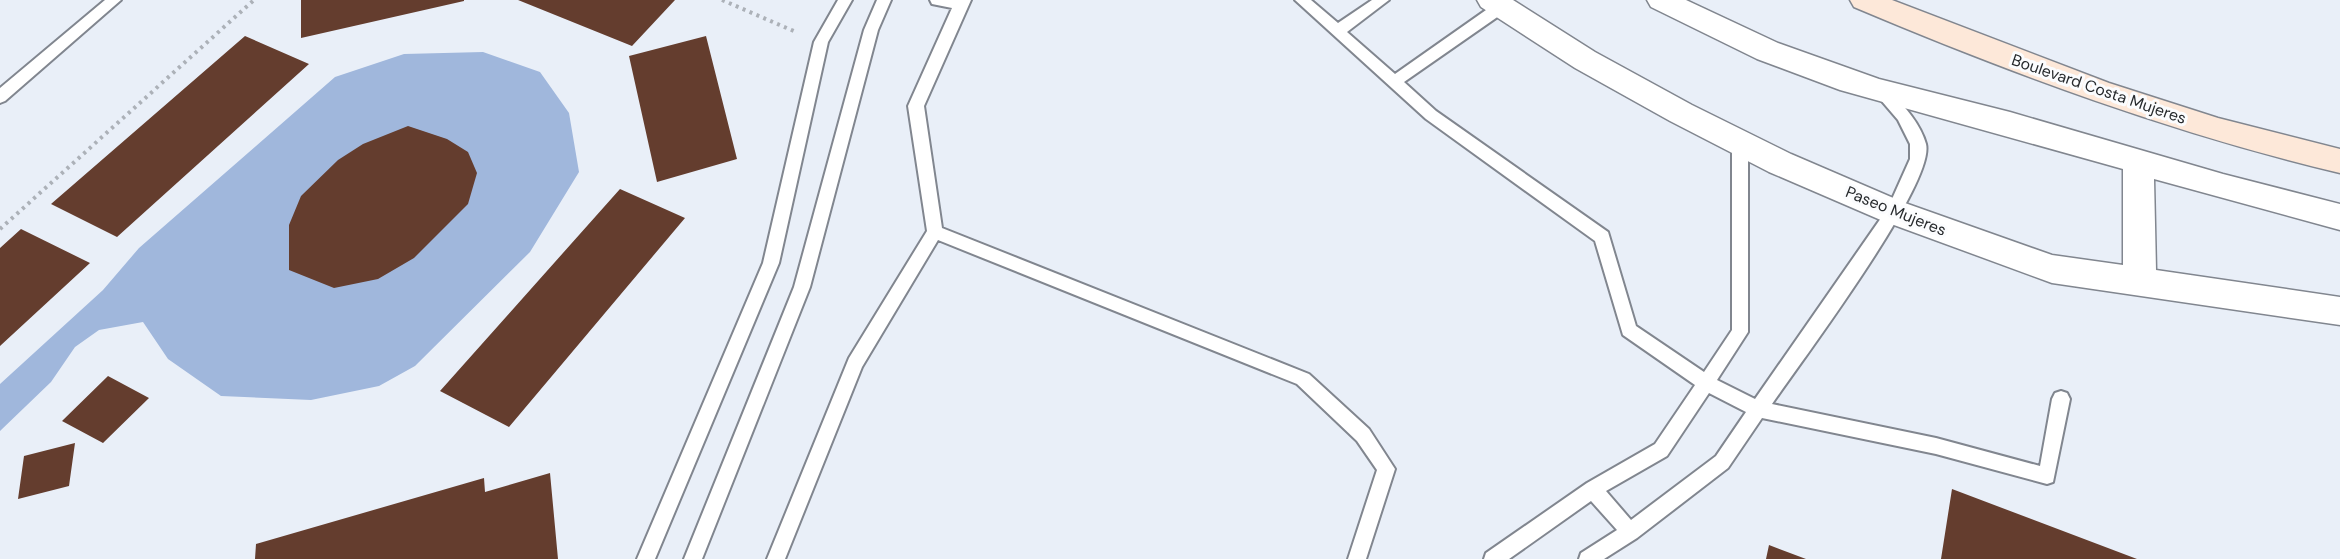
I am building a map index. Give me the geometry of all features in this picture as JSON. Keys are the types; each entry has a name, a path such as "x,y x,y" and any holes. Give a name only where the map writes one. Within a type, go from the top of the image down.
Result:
{"main road":[{"name":"Boulevard Costa Mujeres","path":"1864,0 2017,61 2158,113 2340,161"}],"street":[{"path":"1661,0 1788,61 1882,92 2026,128 2276,202 2340,217"},
{"name":"Paseo Mujeres","path":"1496,3 1586,60 1740,143 1894,212 2052,269 2340,311"},
{"path":"2138,161 2140,283"}],"lane":[{"path":"0,97 114,0"},
{"path":"646,559 771,263 821,42 845,0"},
{"path":"693,559 802,287 871,30 884,0"},
{"path":"776,559 855,363 934,232 916,106 962,2 937,0"},
{"path":"1302,0 1431,115 1602,237 1629,330 1706,383 1758,409 1936,446 2047,476 2061,399"},
{"path":"1337,31 1382,0"},
{"path":"1394,82 1496,3"},
{"path":"1588,559 1630,532 1722,462 1894,212 1918,159 1918,144 1904,116 1882,92"},
{"path":"1493,559 1593,489 1661,450 1740,332 1740,143"},
{"path":"934,232 1303,379 1363,435 1386,469 1357,559"},
{"path":"1593,489 1630,532"}],"path":[{"path":"0,229 254,0"},
{"path":"722,0 821,42"}],"water":[{"path":"483,52 540,72 569,113 579,172 530,252 415,366 379,386 311,400 221,396 168,359 143,322 99,330 75,347 51,382 0,431 0,384 103,290 139,248 335,77 404,54"}],"building":[{"path":"301,0 464,0 464,1 301,38"},
{"path":"518,0 675,0 632,46"},
{"path":"245,36 309,64 117,237 51,204"},
{"path":"706,36 737,159 657,182 629,56"},
{"path":"408,126 447,139 468,152 477,173 468,204 414,258 378,279 334,288 289,270 289,225 301,196 338,160 363,144"},
{"path":"620,189 685,218 509,427 440,391"},
{"path":"21,229 90,263 0,346 0,248"},
{"path":"108,376 149,398 103,443 62,421"},
{"path":"75,443 69,486 18,499 24,456"},
{"path":"550,473 558,559 255,559 256,544 484,478 485,492"},
{"path":"1952,489 2137,559 1941,559"},
{"path":"1769,545 1806,559 1766,559"}]}
